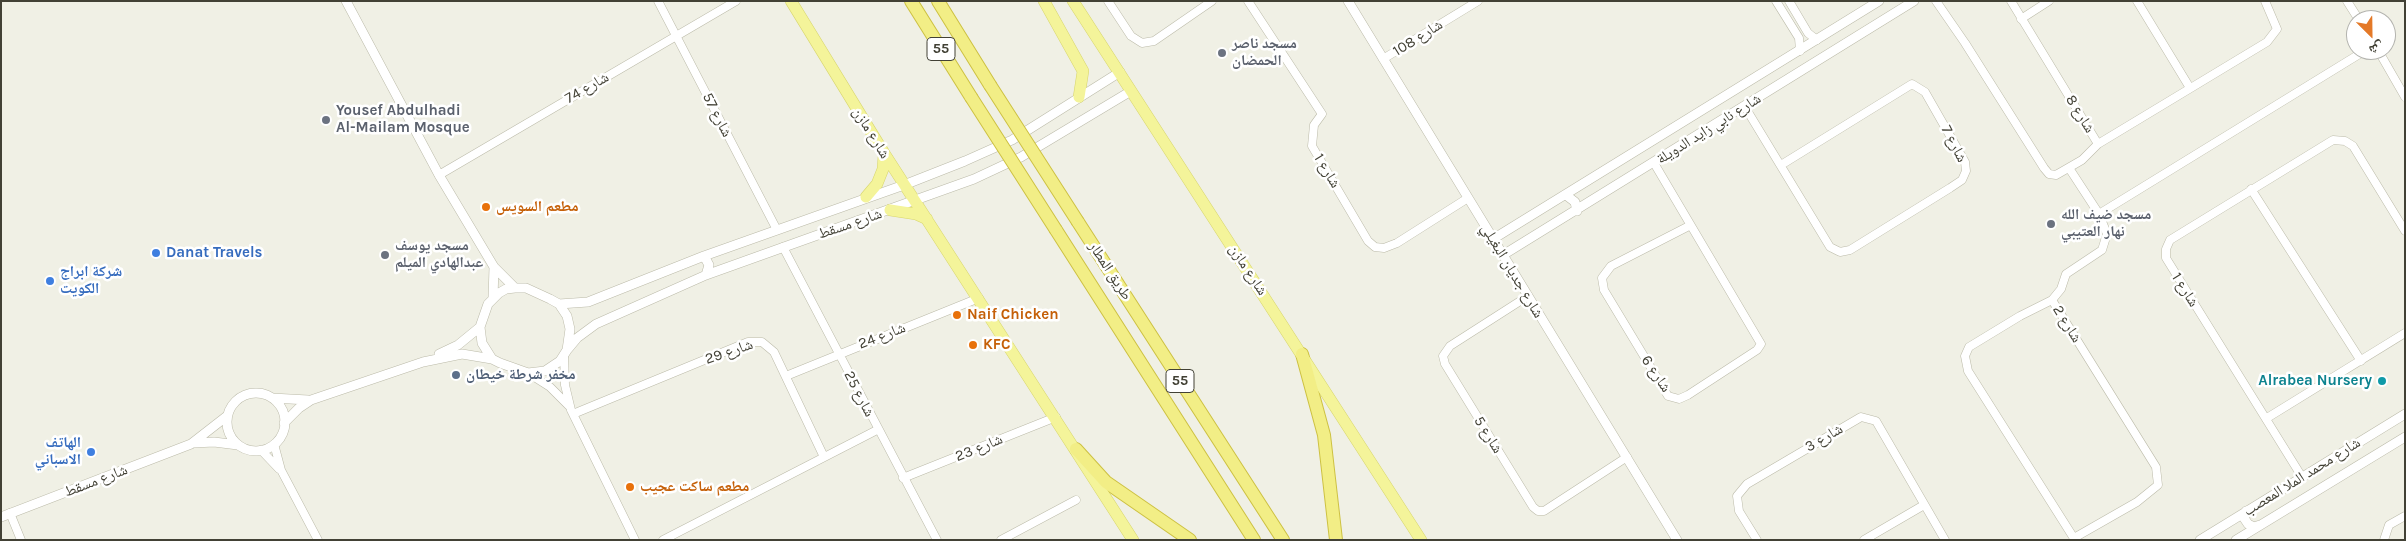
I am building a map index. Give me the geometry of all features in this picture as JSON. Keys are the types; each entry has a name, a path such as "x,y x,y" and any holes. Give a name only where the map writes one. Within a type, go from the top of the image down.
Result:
{"highway":[{"name":"طريق المطار","path":"911,1 1254,540"},
{"name":"طريق المطار","path":"938,1 1283,540"},
{"path":"1302,354 1324,435 1336,540"},
{"path":"1076,449 1106,482 1190,540"}],"main road":[{"name":"شارع مازن","path":"791,1 914,201 979,298 1134,540"},
{"path":"1044,1 1083,71 1079,97"},
{"name":"شارع مازن","path":"1073,1 1421,540"},
{"path":"866,197 878,184 883,169 884,153"},
{"path":"890,210 916,214 928,220"}],"street":[{"path":"346,1 439,175 494,267 515,288"},
{"name":"شارع 57","path":"658,1 777,230"},
{"name":"شارع 74","path":"439,175 736,1"},
{"path":"1108,1 1131,36 1142,43 1154,41 1212,1"},
{"name":"شارع 1","path":"1248,1 1322,114 1314,126 1312,146 1368,241 1375,247 1384,248 1397,243 1468,198"},
{"name":"شارع جديان البغيلي","path":"1348,1 1677,540"},
{"name":"شارع 108","path":"1383,59 1478,1"},
{"path":"1776,1 1799,38 1800,51"},
{"name":"شارع نابي زايد الدويلة","path":"1493,240 1879,1"},
{"name":"شارع نابي زايد الدويلة","path":"1503,255 1654,164 1903,5 1914,1"},
{"path":"1936,1 2049,174 2056,176 2082,160 2098,144"},
{"name":"شارع 8","path":"2010,1 2098,144 2267,42 2277,29 2265,1"},
{"path":"2022,19 2049,1"},
{"path":"2137,1 2190,88"},
{"path":"1782,12 1790,3 1808,33 1817,40"},
{"path":"2099,214 2350,60"},
{"path":"2384,60 2405,97"},
{"name":"شارع مسقط","path":"559,304 588,302 704,256 904,185 965,161 1012,140 1120,72"},
{"name":"شارع 7","path":"1745,107 1830,247 1840,252 1850,250 1950,188 1962,180 1966,171 1965,162 1925,92 1912,84 1781,165"},
{"name":"شارع مسقط","path":"565,352 577,338 596,324 706,275 974,179 1020,157 1131,91"},
{"name":"شارع 1","path":"2302,476 2166,258 2166,249 2170,240 2334,140 2345,141 2353,146 2405,230"},
{"name":"شارع 6","path":"1654,164 1689,226 1759,336 1761,344 1757,350 1679,400 1668,396 1604,290 1602,278 1611,266 1689,226"},
{"path":"2052,300 2061,289 2066,274 2102,250 2107,234 2099,214 2069,168"},
{"path":"1589,180 1586,185 1588,195 1597,198"},
{"path":"2251,189 2361,361"},
{"path":"1566,195 1576,202 1576,211"},
{"path":"730,247 726,251 725,260 729,264 735,265"},
{"name":"شارع 25","path":"783,248 877,430 937,540"},
{"path":"704,256 709,265 706,275"},
{"path":"493,298 494,267"},
{"path":"492,359 482,343 480,327 484,311 493,298 506,289 526,288 559,304 569,322 570,336 565,352 565,385 572,412 635,540"},
{"name":"شارع 5","path":"1528,296 1450,346 1443,356 1450,373 1533,507 1538,511 1544,511 1627,458"},
{"name":"شارع 24","path":"786,376 838,353 979,298"},
{"name":"شارع 2","path":"2052,300 2156,467 2158,485 2137,502 2074,539 1968,371 1965,356 1969,346 2020,316 2052,300"},
{"path":"423,362 458,344 480,327"},
{"path":"2267,418 2405,333"},
{"name":"شارع 29","path":"572,412 748,342 762,342 774,352 824,457"},
{"path":"528,373 545,370 553,366 565,352"},
{"path":"311,400 272,398 255,393 247,394 232,406 227,416 229,433 244,448 261,450 274,444 279,438 284,423 299,408 311,400 423,362 462,354 492,359 528,373 550,387 572,412"},
{"path":"272,398 281,409 284,423"},
{"name":"شارع محمد الملا المعصب","path":"2200,540 2405,414"},
{"name":"شارع مسقط","path":"191,444 227,416"},
{"name":"شارع 3","path":"1757,540 1739,511 1737,496 1747,484 1861,417 1876,421 1945,540"},
{"name":"شارع 23","path":"903,478 1056,418"},
{"path":"663,540 877,430"},
{"name":"شارع محمد الملا المعصب","path":"2236,540 2405,437"},
{"name":"شارع مسقط","path":"6,515 191,444 214,442 239,445"},
{"path":"274,444 280,470"},
{"path":"261,450 280,470 318,540"},
{"path":"1001,540 1076,500"},
{"path":"1864,540 1924,505"},
{"path":"2246,511 2244,518 2248,524 2254,527 2260,525"},
{"path":"6,515 21,540"},
{"path":"2384,540 2389,525 2405,516"}],"place":[{"name":"مسجد ناصر الحمضان","path":"1222,53"},
{"name":"Yousef Abdulhadi Al-Mailam Mosque","path":"326,120"},
{"name":"مطعم السويس","path":"486,207"},
{"name":"مسجد ضيف الله نهار العتيبي","path":"2051,224"},
{"name":"Danat Travels","path":"156,253"},
{"name":"مسجد يوسف عبدالهادي الميلم","path":"385,255"},
{"name":"شركة ابراج الكويت","path":"50,281"},
{"name":"Naif Chicken","path":"957,315"},
{"name":"KFC","path":"973,345"},
{"name":"مخفر شرطة خيطان","path":"456,375"},
{"name":"Alrabea Nursery","path":"2382,381"},
{"name":"الهاتف الاسباني","path":"91,452"},
{"name":"مطعم ساكت عجيب","path":"630,487"}]}
